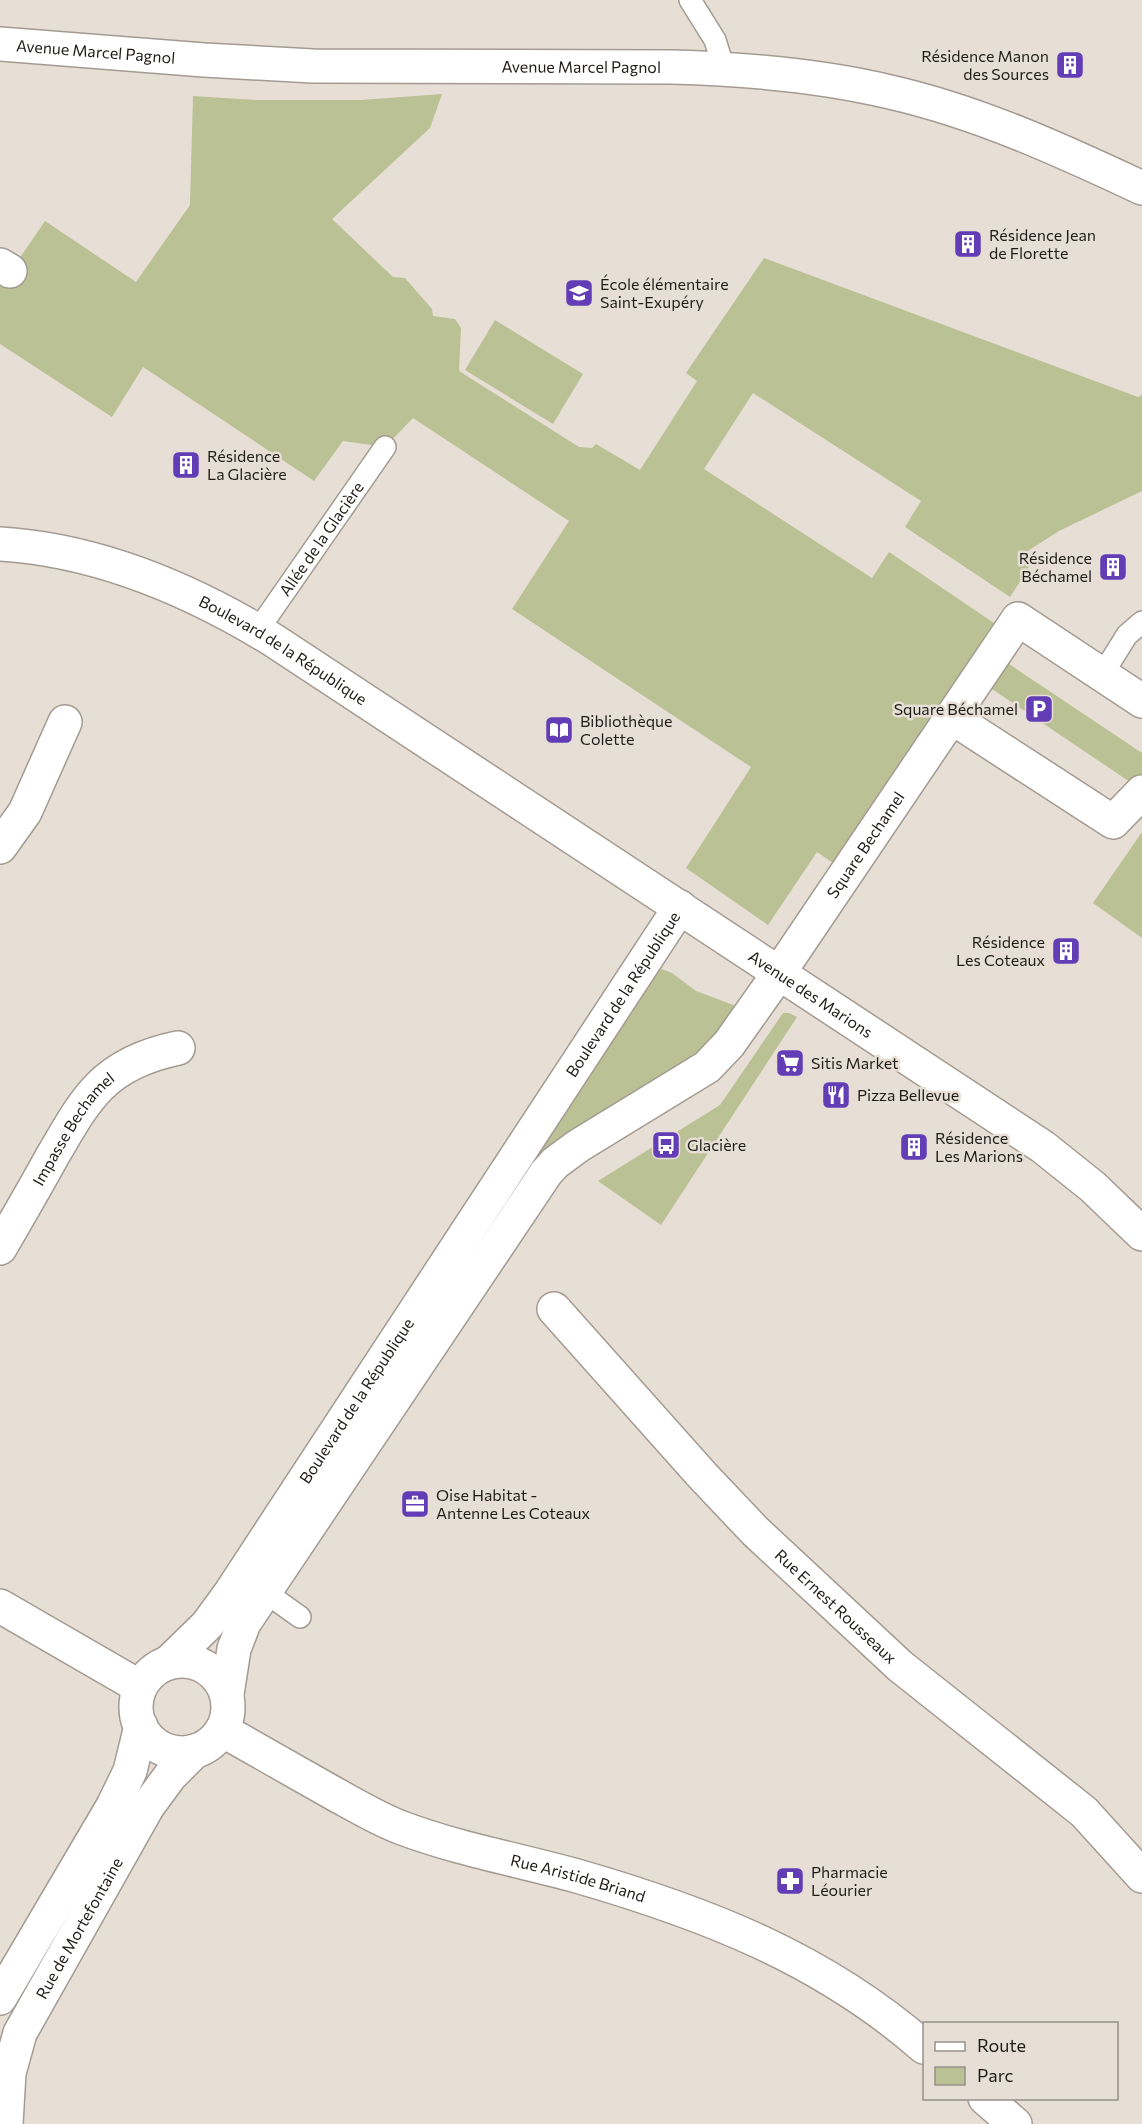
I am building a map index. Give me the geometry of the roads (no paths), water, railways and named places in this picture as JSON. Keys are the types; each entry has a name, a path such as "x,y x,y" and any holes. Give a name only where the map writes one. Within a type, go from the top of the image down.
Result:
{"street":[{"name":"Avenue Marcel Pagnol","path":"0,44 313,66 724,69 858,85 945,107 1075,156 1142,188"},
{"name":"Boulevard de la République","path":"0,544 55,550 123,568 197,598 258,630 680,908 230,1595 207,1625 168,1663"},
{"name":"Square Bechamel","path":"778,973 1018,619 1142,701"},
{"path":"951,717 1113,822 1142,792"},
{"path":"0,847 25,812 65,722"},
{"name":"Avenue des Marions","path":"680,908 1043,1147 1084,1180 1142,1234"},
{"name":"Boulevard de la République","path":"227,1694 230,1665 244,1623 546,1173 555,1163 578,1146 714,1061 729,1044 778,973"},
{"name":"Impasse Bechamel","path":"0,1248 73,1122 100,1086 135,1061 178,1048"},
{"name":"Rue Ernest Rousseaux","path":"554,1309 702,1475 756,1531 900,1666 1084,1812 1142,1876"},
{"path":"0,1606 141,1687"},
{"path":"190,1661 203,1666 220,1680 227,1694 228,1715 222,1730 213,1741 195,1751 181,1753 160,1747 149,1738 141,1726 136,1706 141,1687 149,1674 168,1663 190,1661"},
{"name":"Rue de Mortefontaine","path":"0,1998 113,1806 130,1771 141,1726"},
{"name":"Rue Aristide Briand","path":"222,1730 351,1803 401,1828 649,1899 751,1937 786,1953 848,1988 876,2007 923,2046"},
{"name":"Rue de Mortefontaine","path":"6,2124 5,2062 148,1806 170,1776 195,1751"},
{"path":"987,2100 1015,2124"}],"lane":[{"path":"690,0 715,40 724,69"},
{"name":"Allée de la Glacière","path":"258,630 385,447"},
{"path":"1102,675 1127,635 1142,622"},
{"path":"265,1592 300,1617"}],"place":[{"name":"Résidence Manon des Sources","path":"1070,65"},
{"name":"Résidence Jean de Florette","path":"968,244"},
{"name":"École élémentaire Saint-Exupéry","path":"579,293"},
{"name":"Résidence La Glacière","path":"186,465"},
{"name":"Résidence Béchamel","path":"1113,567"},
{"name":"Square Béchamel","path":"1039,709"},
{"name":"Bibliothèque Colette","path":"559,730"},
{"name":"Résidence Les Coteaux","path":"1066,951"},
{"name":"Sitis Market","path":"790,1063"},
{"name":"Pizza Bellevue","path":"836,1095"},
{"name":"Glacière","path":"666,1145"},
{"name":"Résidence Les Marions","path":"914,1147"},
{"name":"Oise Habitat - Antenne Les Coteaux","path":"415,1504"},
{"name":"Pharmacie Léourier","path":"790,1881"}]}
